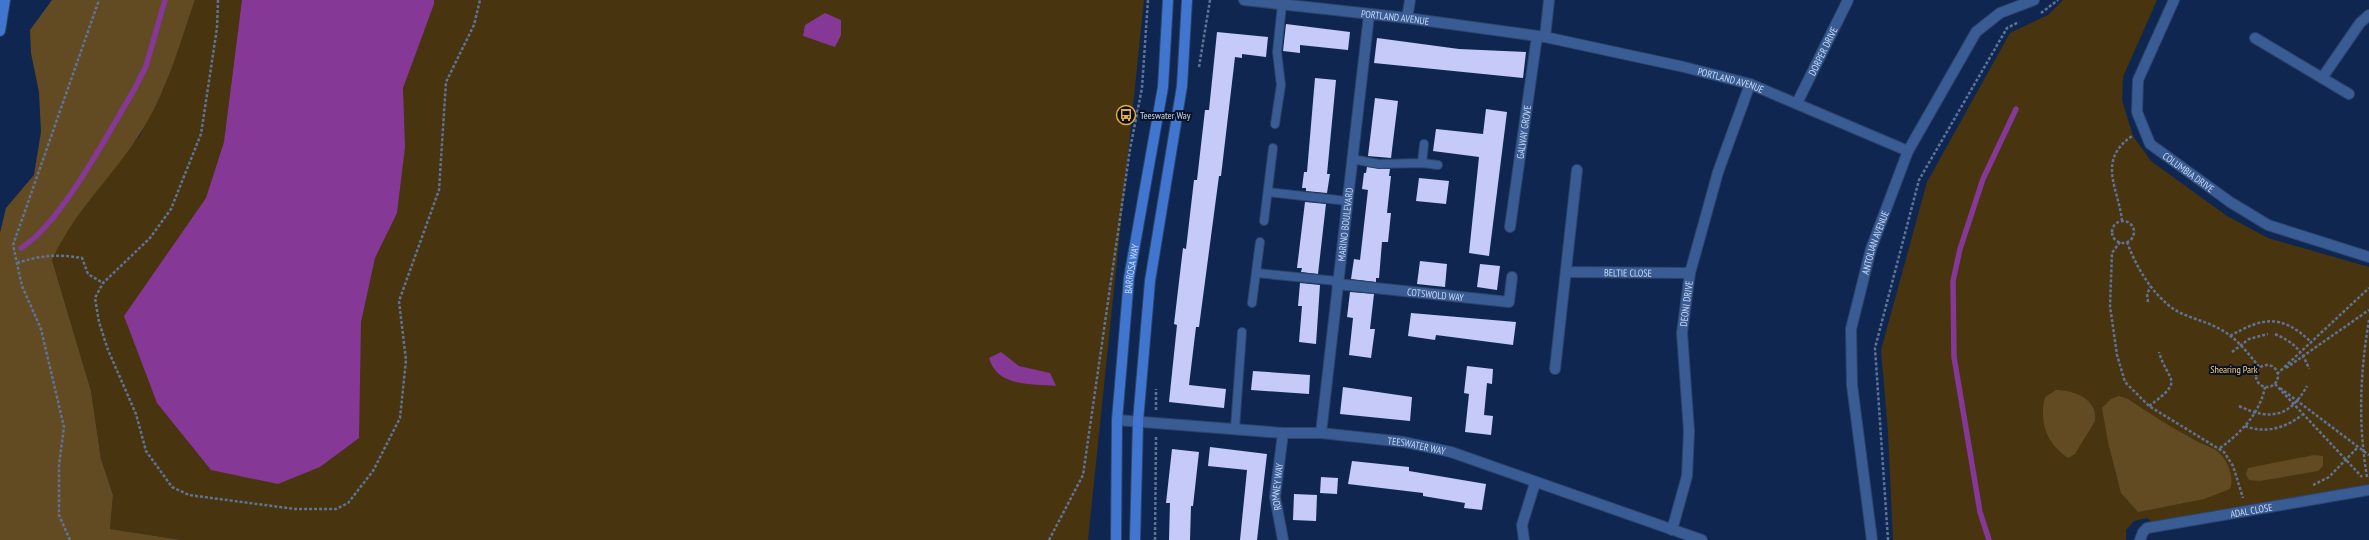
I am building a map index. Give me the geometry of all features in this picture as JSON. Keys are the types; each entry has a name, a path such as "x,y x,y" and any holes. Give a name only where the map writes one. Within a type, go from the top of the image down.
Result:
{"street":[{"path":"0,25 5,0"},
{"name":"BARROSA WAY","path":"1116,540 1117,420 1129,278 1163,87 1168,0"},
{"name":"BARROSA WAY","path":"1135,540 1138,421 1150,281 1182,86 1187,0"},
{"name":"PORTLAND AVENUE","path":"1244,0 1407,18 1541,37 1750,84 1908,151"},
{"path":"1407,18 1410,0"},
{"path":"1541,37 1549,0"},
{"name":"DORPER DRIVE","path":"1797,103 1848,0"},
{"name":"ANTOLIAN AVENUE","path":"1872,540 1852,385 1851,329 1871,249 1908,151 1976,32 2000,13 2034,0"},
{"name":"COLUMBIA DRIVE","path":"2174,0 2138,80 2137,112 2150,144 2230,202 2268,225 2369,257"},
{"name":"MARINO BOULEVARD","path":"1321,433 1337,283 1369,15"},
{"path":"2322,78 2360,23 2369,15"},
{"name":"GALWAY GROVE","path":"1510,227 1541,37"},
{"path":"2255,38 2349,94"},
{"name":"DEONI DRIVE","path":"1672,530 1687,476 1689,431 1682,332 1690,273 1718,172 1750,84"},
{"path":"1555,368 1577,170"},
{"name":"BELTIE CLOSE","path":"1566,272 1690,273"},
{"name":"COTSWOLD WAY","path":"1337,283 1509,302 1512,277"},
{"name":"TEESWATER WAY","path":"1117,420 1236,428 1283,433 1321,433 1404,442 1451,452 1535,483 1702,540"},
{"name":"ROMNEY WAY","path":"1282,540 1275,497 1283,433"},
{"path":"1524,540 1522,525 1535,483"},
{"name":"ADAL CLOSE","path":"2140,540 2143,532 2147,528 2369,490"}],"lane":[{"path":"1275,124 1281,85 1277,52 1282,4"},
{"path":"1422,163 1424,144"},
{"path":"1264,221 1273,148"},
{"path":"1352,159 1379,164 1422,163 1438,165"},
{"path":"1268,192 1347,202"},
{"path":"1252,303 1260,242"},
{"path":"1256,272 1337,283"},
{"path":"1236,428 1242,332"}],"path":[{"path":"70,540 59,515 59,465 64,427 41,330 22,286 13,245 99,0"},
{"path":"218,0 216,28 201,134 172,209 150,238 102,283 96,298 99,322 106,343 136,414 146,451 172,487 188,495 295,509 336,509 348,503 372,471 400,418 406,360 399,301 439,190 446,82 474,25 480,0"},
{"path":"1049,540 1084,475 1130,149 1142,88 1148,0"},
{"path":"1198,74 1210,0"},
{"path":"2038,14 2058,0"},
{"path":"1888,540 1875,348 1919,180 2007,28 2026,20"},
{"path":"2122,221 2130,224 2134,231 2132,238 2127,242 2120,242 2114,238 2112,231 2117,223 2122,221"},
{"path":"2120,242 2114,247 2112,253 2110,306 2117,355 2125,382 2149,406 2220,448 2233,466 2244,501"},
{"path":"2127,242 2132,256 2151,286 2166,303 2182,314 2218,328 2230,336 2260,368"},
{"path":"17,263 36,256 54,254 82,258 88,274 102,283"},
{"path":"2148,302 2147,294 2151,286"},
{"path":"2275,384 2277,374 2369,288"},
{"path":"2277,374 2369,310"},
{"path":"2369,320 2361,367 2363,451 2369,484"},
{"path":"2230,336 2262,321 2276,321 2300,332 2311,342"},
{"path":"2232,352 2249,339 2268,334"},
{"path":"2275,334 2291,342 2301,351 2309,369"},
{"path":"2149,406 2166,392 2172,382 2171,375 2159,352"},
{"path":"2260,368 2270,366 2277,374"},
{"path":"2260,368 2256,378 2259,384 2265,387 2275,384"},
{"path":"2275,384 2369,455"},
{"path":"2275,384 2364,480"},
{"path":"1155,540 1156,386"},
{"path":"2239,406 2254,414 2271,415 2282,412 2298,402 2307,386"},
{"path":"2220,448 2245,426 2254,414 2263,398 2265,387"},
{"path":"2245,426 2257,430 2270,430 2284,426 2302,414"}],"green space":[{"path":"195,0 1144,0 1088,540 182,540 110,529 113,495 101,459 91,391 52,260 65,231 140,135 163,90"},
{"name":"Shearing Park","path":"2063,0 2157,0 2123,77 2122,100 2133,136 2151,161 2227,216 2268,238 2369,267 2369,490 2154,523 2147,518 2134,521 2126,530 2126,540 1893,540 1888,432 1881,350 1927,182 2010,33 2048,15"}],"shaded area":[{"path":"52,0 195,0 171,69 149,120 117,166 71,226 52,260 91,391 101,459 113,495 110,529 182,540 0,540 0,233 6,208 34,175 41,132 39,92 31,53 30,30"},
{"path":"242,0 434,0 434,4 403,88 405,147 397,213 375,258 361,322 359,438 320,467 278,484 211,470 157,403 124,316 206,198 224,142"},
{"path":"825,13 841,20 841,35 835,47 803,36 805,25"},
{"path":"1001,352 1019,366 1050,373 1056,386 1026,384 1007,379 999,374 993,367 989,358"},
{"path":"2056,390 2063,390 2083,397 2093,407 2095,413 2095,421 2075,454 2068,458 2054,446 2049,439 2044,424 2043,406 2045,397"},
{"path":"2119,396 2128,399 2176,430 2221,454 2227,463 2231,474 2230,489 2204,499 2138,512 2121,493 2108,442 2102,408 2111,399"},
{"path":"2314,455 2323,456 2323,466 2318,471 2260,481 2249,480 2246,474 2248,468"}],"building":[{"path":"1286,24 1350,32 1348,50 1300,45 1300,53 1283,51"},
{"path":"1217,32 1268,37 1266,57 1242,54 1242,58 1235,57 1221,176 1219,176 1199,327 1196,327 1189,385 1226,389 1224,408 1169,402 1177,325 1174,324 1183,248 1186,249 1194,180 1197,180 1205,110 1209,110"},
{"path":"1377,38 1459,49 1526,52 1523,78 1374,63"},
{"path":"1315,78 1336,80 1327,174 1330,174 1327,193 1306,191 1306,188 1302,188 1304,172 1307,172"},
{"path":"1375,98 1398,101 1391,158 1368,156"},
{"path":"1486,109 1507,112 1489,256 1469,253 1479,157 1433,151 1436,129 1483,134"},
{"path":"1367,167 1390,169 1389,176 1391,176 1387,213 1391,213 1388,242 1382,242 1379,278 1376,278 1376,282 1351,279 1354,259 1360,260 1368,190 1362,189 1364,173 1366,173"},
{"path":"1419,178 1449,181 1446,204 1416,201"},
{"path":"1305,202 1326,204 1318,274 1301,272 1302,268 1297,268"},
{"path":"1420,261 1447,264 1445,287 1417,284"},
{"path":"1480,264 1500,266 1497,290 1477,287"},
{"path":"1300,283 1320,285 1316,344 1299,342 1302,306 1298,306"},
{"path":"1350,292 1374,294 1370,329 1375,329 1371,358 1349,355 1353,318 1347,317"},
{"path":"1411,313 1516,322 1513,345 1436,335 1435,340 1408,336"},
{"path":"1467,366 1493,369 1492,384 1487,383 1484,415 1493,416 1491,435 1465,432 1469,394 1464,393"},
{"path":"1253,371 1310,375 1309,394 1251,390"},
{"path":"1343,387 1412,397 1410,421 1340,414"},
{"path":"1210,447 1267,454 1257,540 1240,540 1247,470 1208,466"},
{"path":"1172,449 1199,452 1193,506 1191,506 1190,540 1169,540 1170,503 1166,503"},
{"path":"1352,461 1409,467 1409,471 1486,484 1482,510 1464,508 1465,503 1423,496 1423,493 1348,484"},
{"path":"1321,477 1338,478 1337,494 1320,493"},
{"path":"1294,494 1317,495 1316,521 1293,520"}],"waterway":[{"path":"21,248 36,236 52,219 68,198 84,175 135,88 146,66 165,0"},
{"path":"1989,540 1980,512 1954,357 1953,281 1960,249 1983,179 2016,109"}],"place":[{"name":"Teeswater Way","path":"1126,115"}]}
